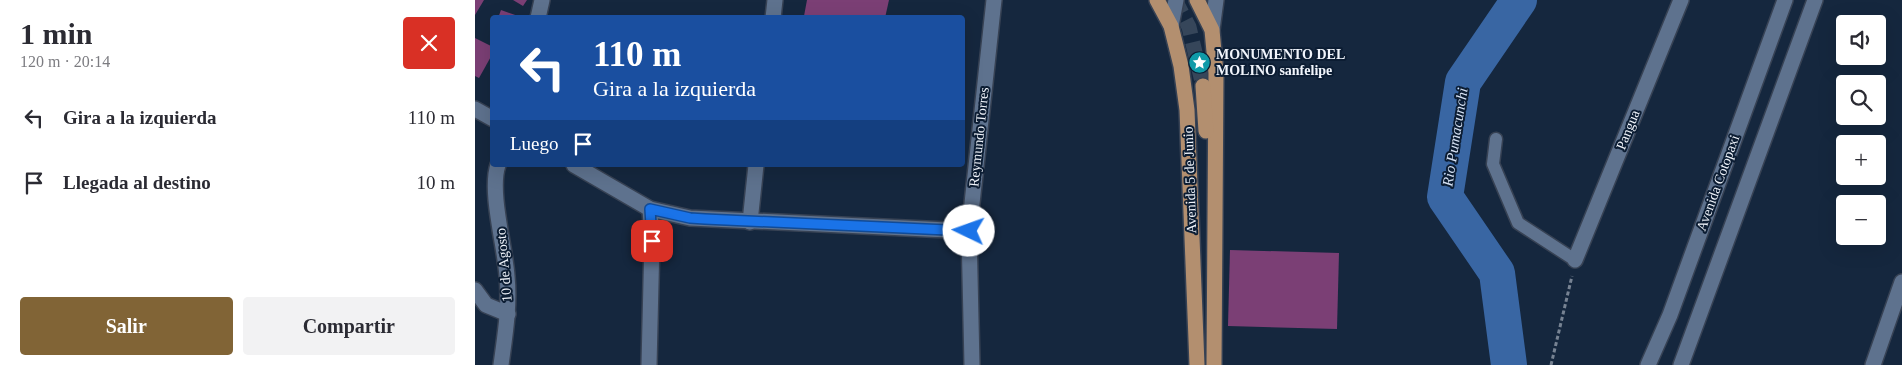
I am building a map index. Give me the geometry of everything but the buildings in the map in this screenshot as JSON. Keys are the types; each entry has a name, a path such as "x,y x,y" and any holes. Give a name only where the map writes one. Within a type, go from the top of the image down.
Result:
{"main road":[{"name":"Avenida 5 de Junio","path":"1157,0 1171,26 1181,66 1187,110 1197,365"},
{"name":"Avenida 5 de Junio","path":"1197,0 1212,30 1216,73 1214,365"},
{"path":"1203,86 1206,133 1206,256 1215,287"},
{"path":"1196,345 1214,343"}],"street":[{"path":"539,15 542,0"},
{"path":"773,15 775,0"},
{"name":"Reymundo Torres","path":"972,365 969,231 994,0"},
{"path":"1171,26 1176,0"},
{"path":"1212,30 1216,0"},
{"name":"Pangua","path":"1575,260 1681,0"},
{"name":"Avenida Cotopaxi","path":"1648,365 1670,315 1785,0"},
{"name":"Avenida Cotopaxi","path":"1681,365 1815,0"},
{"path":"475,109 490,117"},
{"name":"10 de Agosto","path":"498,167 495,186 507,276 508,314 501,365"},
{"path":"577,167 650,209 690,218 969,231"},
{"path":"750,222 756,167"},
{"path":"649,365 652,241 650,209"},
{"path":"1873,365 1902,282"},
{"path":"475,290 487,305 508,314"}],"lane":[{"path":"1496,139 1493,164 1518,223 1575,260"}],"path":[{"path":"1551,365 1575,260"}],"waterway":[{"name":"Rio Pumacunchi","path":"1509,365 1497,273 1445,197 1463,82 1519,0"}],"tunnel":[{"path":"1175,0 1189,27 1203,86"}],"place":[{"name":"MONUMENTO DEL MOLINO sanfelipe","path":"1200,62"}],"route":[{"path":"652,241 650,209 690,218 969,231"}]}
